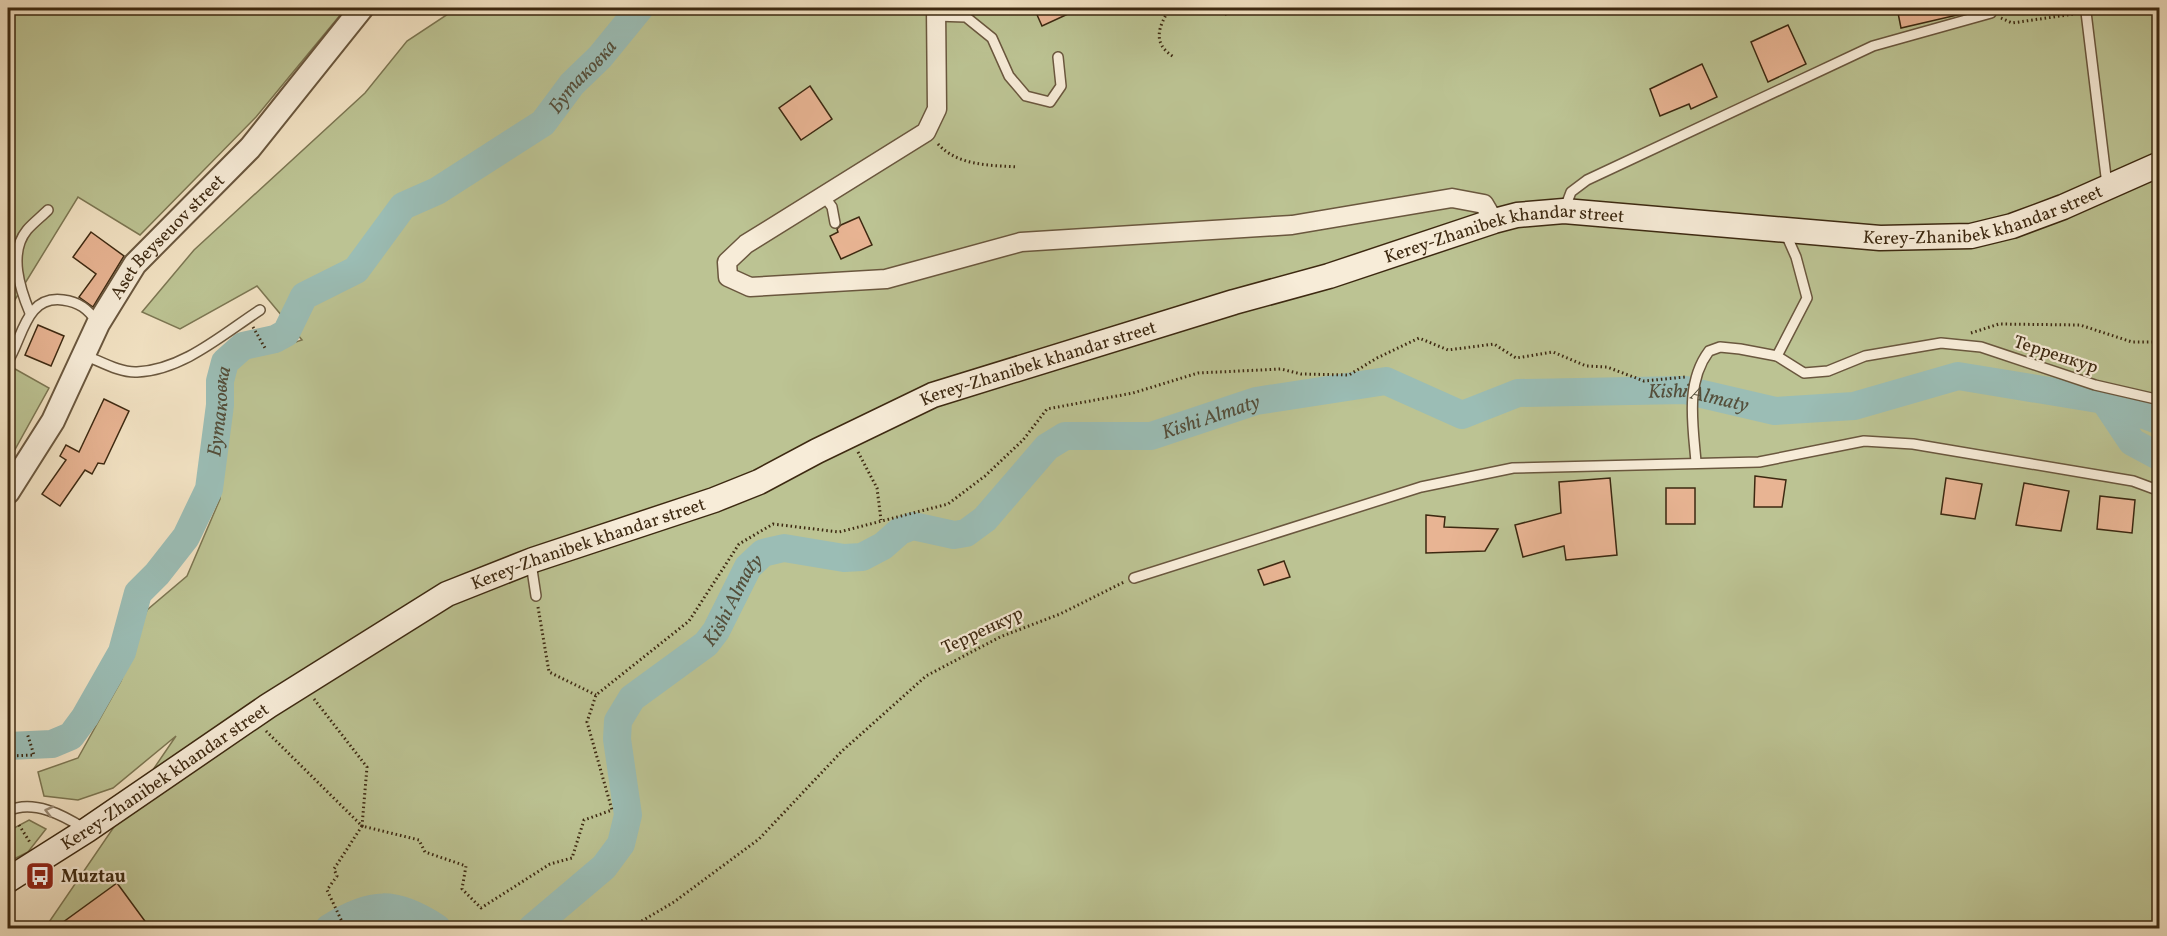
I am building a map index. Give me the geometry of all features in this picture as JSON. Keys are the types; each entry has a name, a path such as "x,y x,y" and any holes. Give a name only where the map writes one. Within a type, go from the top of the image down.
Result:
{"main road":[{"name":"Kerey-Zhanibek khandar street","path":"8,880 87,830 302,684 447,594 530,561 723,497 759,482 933,395 1329,276 1517,215 1564,211 1880,238 1971,236 2012,226 2160,164"}],"street":[{"name":"Aset Beyseuov street","path":"8,492 53,421 98,324 135,264 250,148 363,8"},
{"path":"936,12 937,109 926,132 746,244 727,262 728,277 750,287 886,279 1021,242 1292,225 1452,198 1484,204 1494,221"}],"lane":[{"path":"936,12 966,17 992,38 1009,76 1026,96 1050,102 1061,86 1058,57"},
{"path":"2086,12 2107,188"},
{"path":"1564,211 1571,192 1587,180 1873,46 1991,13"},
{"path":"824,196 832,207 835,223"},
{"path":"30,313 21,292 16,255 25,231 48,210"},
{"path":"1696,462 1693,415 1695,374 1709,351 1720,347 1777,356 1808,298 1796,257 1784,230"},
{"path":"8,361 30,313 38,304 55,299 74,302 88,310 98,324"},
{"path":"84,355 136,373 167,366 189,357 260,310"},
{"name":"Терренкур","path":"1777,356 1804,373 1828,371 1864,356 1941,343 1981,347 2095,385 2160,400"},
{"path":"1134,578 1421,487 1513,468 1759,462 1864,441 1913,444 2133,481 2160,491"},
{"path":"530,561 536,596"},
{"path":"8,811 27,806 36,808 63,815 87,830"}],"path":[{"path":"1170,8 1158,29 1160,41 1166,52 1174,57"},
{"path":"1219,8 1228,16"},
{"path":"1991,13 2012,23 2086,12"},
{"path":"926,132 949,156 981,164 1017,167"},
{"path":"1970,334 1999,324 2080,325 2132,342 2160,342"},
{"path":"261,338 265,348"},
{"path":"253,716 362,826 419,840 425,852 466,866 462,889 481,908 550,864 572,858 584,820 612,810 587,722 596,695 689,621 739,544 773,524 839,532 948,504 985,476 1023,440 1047,409 1133,393 1198,373 1281,369 1300,374 1349,375 1419,338 1448,350 1494,344 1516,358 1553,352 1587,366 1607,367 1644,381 1672,379 1695,374"},
{"path":"851,434 866,470 877,488 881,520"},
{"name":"Терренкур","path":"630,928 674,902 759,838 842,751 926,676 1000,637 1060,614 1134,578"},
{"path":"536,596 549,672 596,695"},
{"path":"302,684 367,767 362,826 334,869 337,876 327,890 345,928"},
{"path":"8,756 34,755 27,733"},
{"path":"19,825 34,848"}],"green space":[{"path":"8,8 346,8 256,117 140,235 78,197 8,311"},
{"path":"457,8 2159,8 2159,928 45,928 176,736 113,788 78,800 44,796 38,772 78,758 121,681 147,610 187,576 220,499 224,415 233,363 302,340 257,286 180,329 142,312 194,250 365,93 407,41"},
{"path":"8,365 49,388 8,462"},
{"path":"29,820 46,829 28,852 8,862 8,836 14,828"}],"building":[{"path":"1034,8 1081,8 1042,26"},
{"path":"1897,8 1965,8 1966,13 1901,28"},
{"path":"1788,25 1806,64 1768,82 1751,42"},
{"path":"1702,64 1717,97 1691,109 1689,104 1660,116 1650,89"},
{"path":"810,86 832,119 801,140 779,108"},
{"path":"859,217 872,245 841,259 830,236 838,232 837,229 841,225"},
{"path":"91,232 124,256 93,307 79,297 96,274 73,257"},
{"path":"38,325 64,336 51,366 25,355"},
{"path":"104,399 129,411 104,464 98,463 92,474 85,470 60,506 42,494 66,460 60,456 66,445 79,452"},
{"path":"1755,476 1786,480 1782,507 1754,507"},
{"path":"1610,478 1617,555 1566,560 1564,546 1523,557 1515,525 1561,513 1559,482"},
{"path":"1946,478 1982,484 1975,519 1941,514"},
{"path":"2024,483 2069,491 2061,531 2016,525"},
{"path":"1666,488 1695,488 1695,524 1666,524"},
{"path":"2100,496 2135,500 2132,533 2097,529"},
{"path":"1426,515 1445,517 1444,527 1498,529 1485,551 1426,553"},
{"path":"1284,561 1290,577 1264,585 1258,570"},
{"path":"117,883 150,928 55,928"}],"waterway":[{"name":"Бутаковка","path":"8,746 52,744 71,736 85,717 122,652 138,593 157,574 186,537 209,489 220,405 220,381 225,362 243,346 275,339 286,333 304,296 356,270 403,206 437,191 543,123 572,84 600,57 640,8"},
{"name":"Kіshі Almaty","path":"532,928 604,867 621,844 628,815 617,739 618,721 632,698 706,644 716,631 748,567 763,553 784,548 844,558 862,557 883,546 900,531 913,526 954,535 966,533 985,519 1047,447 1065,436 1151,436 1256,401 1386,381 1462,415 1518,393 1685,390 1775,411 1854,406 1958,376 2104,400 2160,421"},
{"path":"2104,400 2132,442 2160,457"},
{"name":"Kіshі Almaty","path":"329,928 358,913 383,907 408,912 437,928"}],"place":[{"name":"Muztau","path":"40,876"}]}
